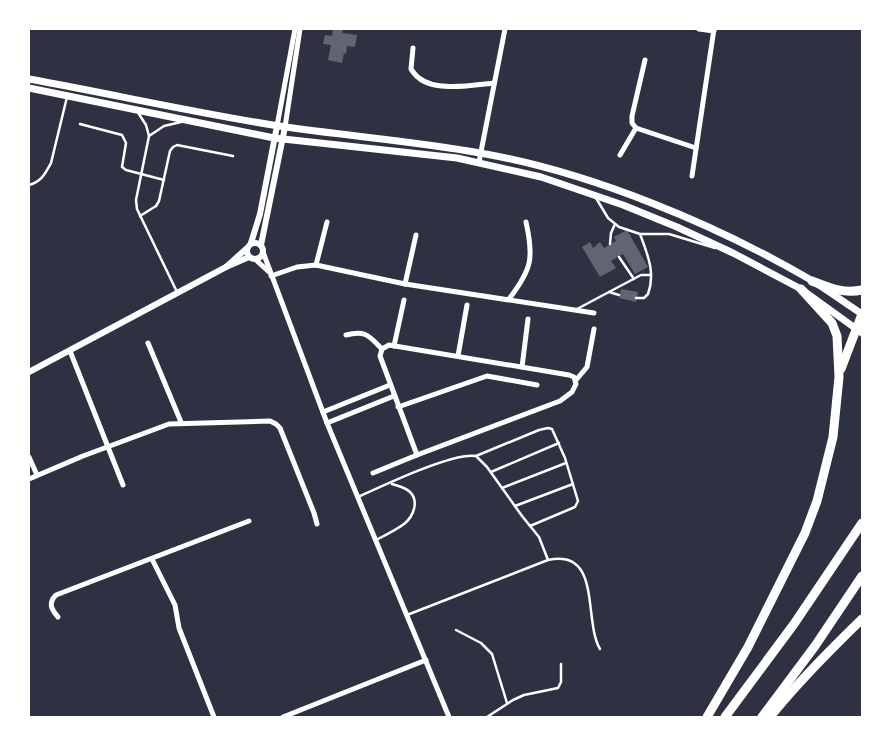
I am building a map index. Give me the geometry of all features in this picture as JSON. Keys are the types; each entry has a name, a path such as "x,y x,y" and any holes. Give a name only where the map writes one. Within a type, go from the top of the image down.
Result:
{"highway":[{"path":"812,281 838,291 862,290"},
{"path":"707,717 748,647 808,525 817,501 832,437 839,377 837,336 832,323 801,290"},
{"path":"839,377 859,331 862,314"},
{"path":"725,717 794,624 862,523"},
{"path":"762,717 815,646 862,576"},
{"path":"770,717 788,694 862,619"}],"main road":[{"path":"29,79 277,126 481,153 535,164 591,181 646,202 752,249 812,281 862,314"},
{"path":"29,88 274,138 457,158 541,177 594,194 677,227 734,253 801,290 859,331"}],"street":[{"path":"226,268 251,243 260,214 295,29"},
{"path":"300,29 283,139 260,245 327,424 449,717"},
{"path":"479,162 505,29"},
{"path":"692,176 714,30 700,29"},
{"path":"413,48 411,69 419,79 434,85 456,87 494,83"},
{"path":"645,60 632,123 636,128 696,148"},
{"path":"620,155 636,128"},
{"path":"316,265 327,222"},
{"path":"509,299 524,279 530,259 530,243 526,222"},
{"path":"405,284 416,235"},
{"path":"251,243 256,242 260,245"},
{"path":"246,249 252,258 270,274"},
{"path":"29,372 226,268 252,258 260,257 263,252"},
{"path":"270,274 297,267 316,265 405,284 594,312"},
{"path":"394,346 404,300"},
{"path":"458,356 467,305"},
{"path":"522,367 528,320"},
{"path":"373,473 560,401 572,392 576,380 587,367 594,328"},
{"path":"346,335 356,332 368,335 382,349"},
{"path":"148,343 181,422"},
{"path":"417,455 380,356 382,349 389,345 522,367 570,376 576,380"},
{"path":"70,351 123,485"},
{"path":"398,407 487,376 537,385"},
{"path":"323,412 390,385"},
{"path":"327,424 394,396"},
{"path":"29,479 108,446 160,427 181,422 213,424 261,421 276,424 284,436 317,524"},
{"path":"29,457 37,475"},
{"path":"58,617 52,610 51,604 51,600 56,595 249,521"},
{"path":"152,559 174,605 179,628 214,717"},
{"path":"283,717 426,660"}],"lane":[{"path":"29,185 37,183 46,173 51,163 67,96"},
{"path":"137,110 150,136 136,200 136,209 178,293"},
{"path":"150,136 164,126 186,120"},
{"path":"80,124 122,134 126,143 122,167 126,170 164,180"},
{"path":"140,216 156,206 159,201 170,151 173,147 178,145 233,156"},
{"path":"594,194 608,218 615,224 640,234 669,234 734,253"},
{"path":"610,244 610,233 615,224"},
{"path":"636,298 644,298 648,294 652,275 651,265 640,234"},
{"path":"619,257 634,280"},
{"path":"576,310 591,300 644,274 652,275"},
{"path":"609,292 619,295"},
{"path":"358,497 463,455 476,456 548,428 552,429 559,443 578,500 575,507 530,526"},
{"path":"491,472 559,443"},
{"path":"476,456 491,472 538,537 548,560"},
{"path":"502,488 566,463"},
{"path":"376,540 407,522 414,511 415,505 412,493 405,488 390,483"},
{"path":"515,506 573,484"},
{"path":"407,615 548,560 567,559 577,565 586,578 595,641 600,649"},
{"path":"456,630 482,643 492,654 507,703"},
{"path":"487,717 507,703 524,696 558,688 561,682 561,664"}],"building":[{"path":"333,29 343,30 342,33 357,35 355,47 347,46 342,63 328,60 331,45 323,44 325,35 332,36"},
{"path":"627,230 648,267 635,274 623,254 611,261 616,268 600,277 582,247 590,242 593,248 600,242 604,248 616,241 614,237"},
{"path":"621,289 638,292 636,302 619,298"}]}
